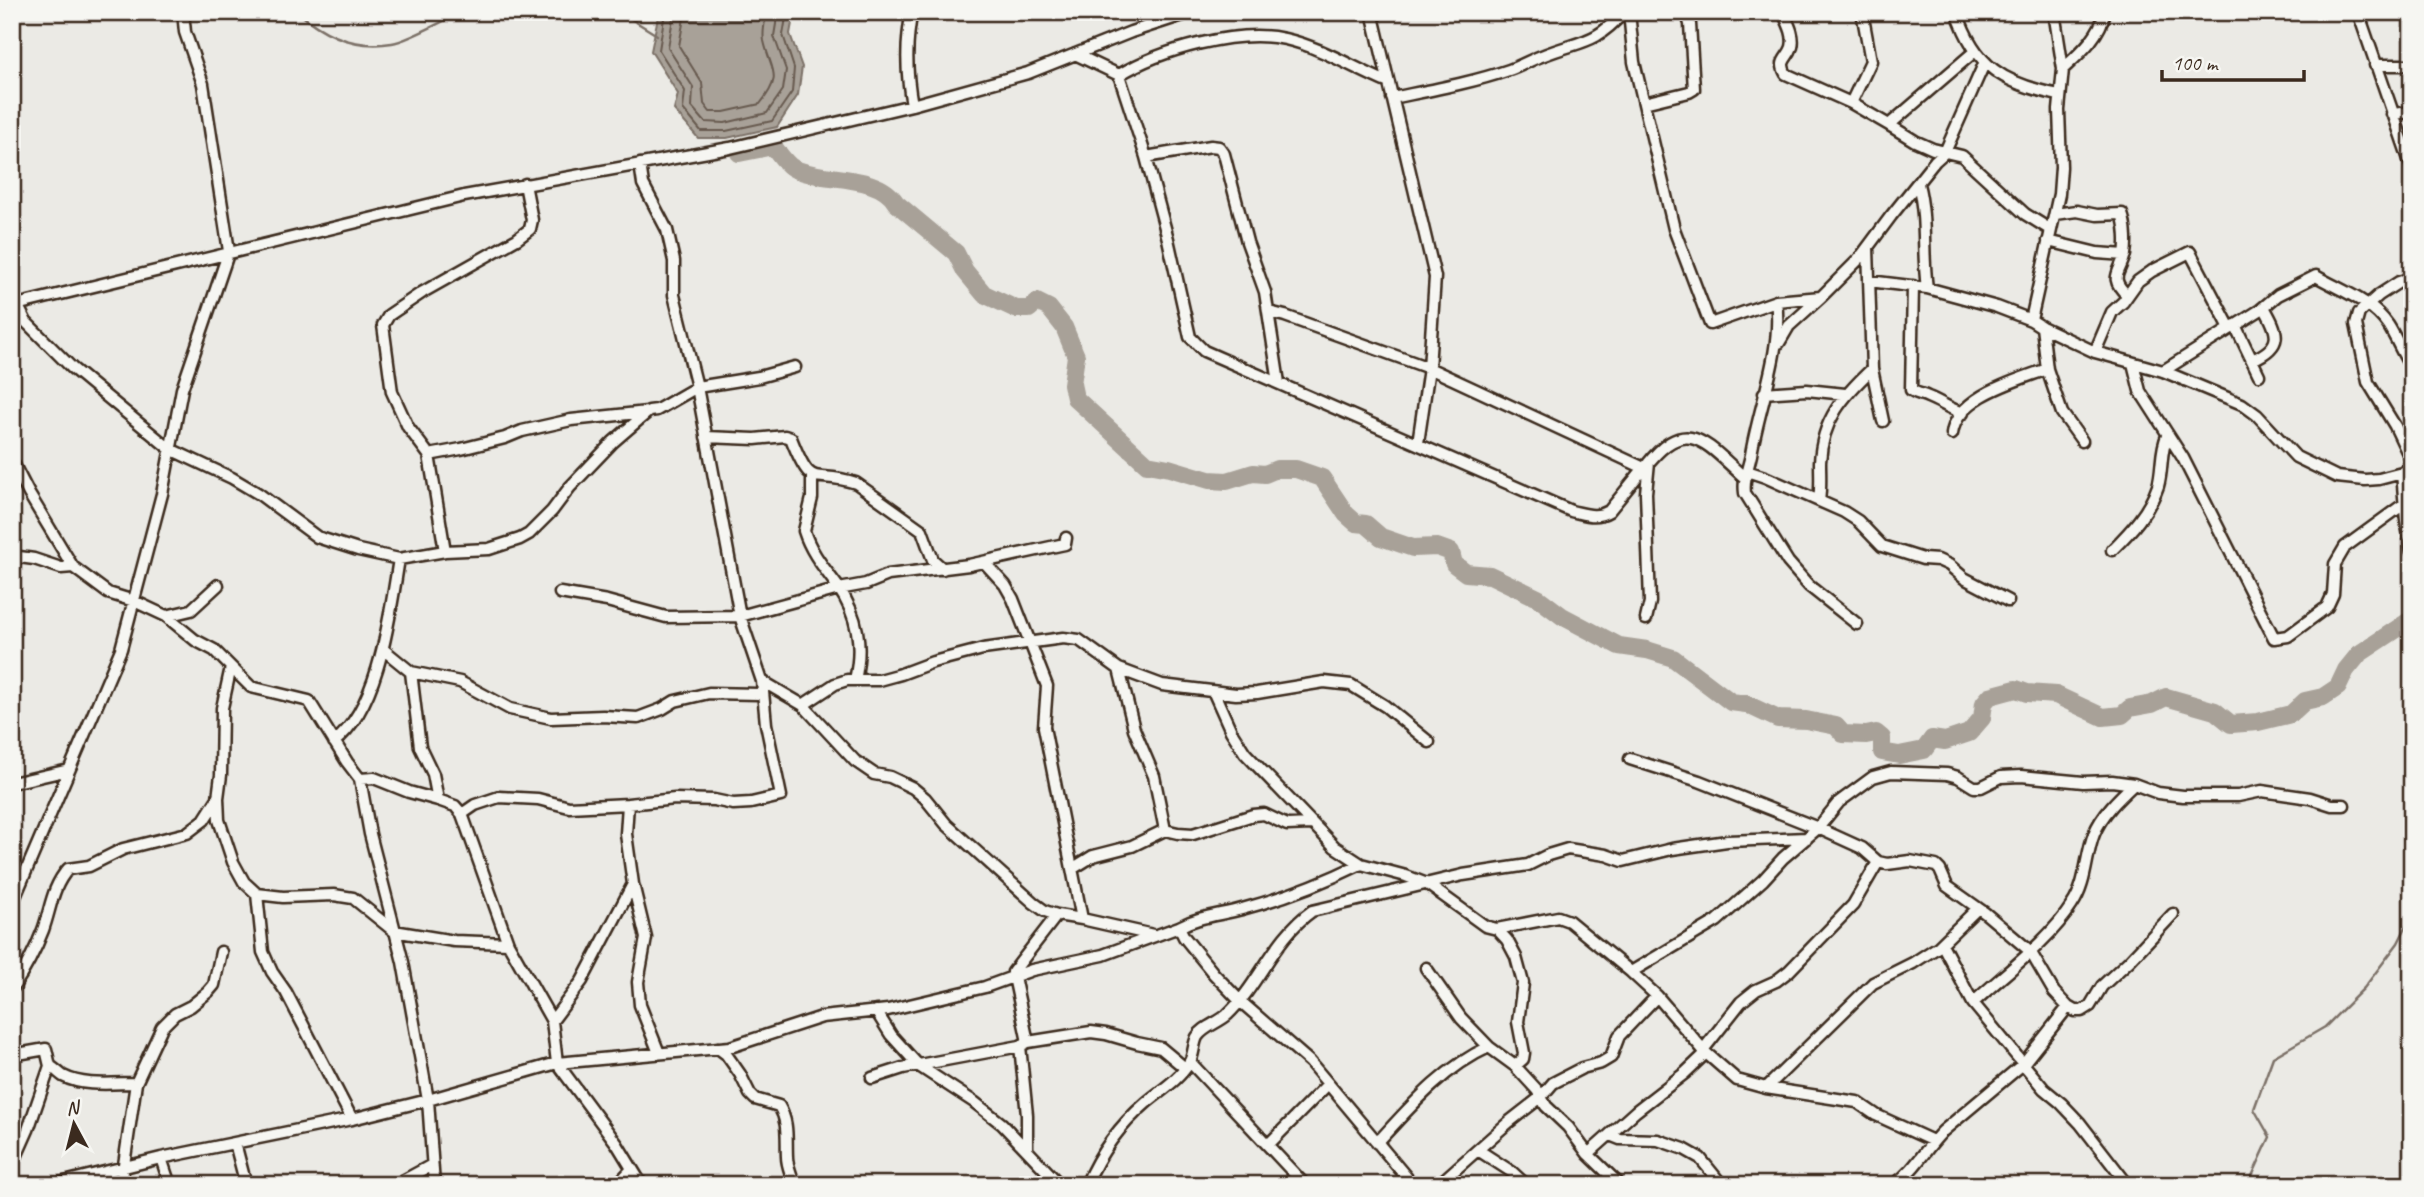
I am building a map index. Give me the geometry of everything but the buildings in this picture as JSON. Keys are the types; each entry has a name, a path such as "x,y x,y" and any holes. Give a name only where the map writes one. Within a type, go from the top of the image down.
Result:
{"street":[{"path":"12,904 121,649 162,494 182,389 229,251 203,84 185,32 183,12"},
{"path":"912,12 907,35 906,61 912,105"},
{"path":"649,411 613,442 529,534 489,548 445,551 399,559 317,537 259,494 170,449 72,369 26,322 15,305 464,196 730,148 912,105 1015,77 1192,12"},
{"path":"1372,12 1435,277 1429,368 1418,443"},
{"path":"1392,98 1444,88 1507,71 1542,55 1584,43 1597,37 1626,12"},
{"path":"1626,12 1634,62 1674,229 1710,324 1776,300 1821,297"},
{"path":"1644,103 1694,89 1690,24 1686,12"},
{"path":"1783,12 1793,43 1782,64 1786,74 1851,103 1915,141 1967,160 2050,235 2097,253 2124,255"},
{"path":"1851,103 1871,61 1862,12"},
{"path":"1956,12 1974,51 1984,64 2023,86 2059,95"},
{"path":"2031,320 2062,167 2059,95 2063,69 2054,12"},
{"path":"2063,69 2091,40 2105,12"},
{"path":"2358,12 2411,163"},
{"path":"1119,75 1140,62 1186,47 1237,38 1269,37 1303,45 1389,83"},
{"path":"1889,125 1974,51"},
{"path":"1075,54 1119,75 1146,158 1191,337 1204,351 1572,511 1594,516 1609,511 1665,444 1683,436 1692,437 1746,474 1765,477 1858,521 1877,543 1888,550 1938,560 1949,565 1964,578 2008,601"},
{"path":"1777,346 1789,326 1868,248 1935,161 1945,152 1984,64"},
{"path":"2375,65 2412,65"},
{"path":"2392,114 2412,112"},
{"path":"1146,158 1210,146 1219,147 1224,154 1247,242 1265,292 1279,383"},
{"path":"462,814 499,797 538,799 569,807 676,799 714,800 733,804 781,796 766,723 762,681 740,616 697,387 674,295 674,261 667,230 643,184 640,164"},
{"path":"445,551 429,455 408,427 392,392 383,325 389,316 422,292 530,229 532,220 525,184"},
{"path":"1918,184 1925,221 1923,257 1927,288"},
{"path":"2054,214 2077,211 2097,215 2122,214 2126,243 2116,273 2119,288 2127,295"},
{"path":"1868,248 1872,369 1883,421"},
{"path":"2095,352 2112,312 2138,281 2190,251 2259,375"},
{"path":"2163,371 2264,307 2277,295 2316,276 2368,305 2389,326 2402,355 2412,368"},
{"path":"1869,281 1927,288 1997,307 2031,320 2095,352 2163,371 2242,404 2257,415 2296,457 2337,477 2365,480 2402,473 2412,464 2395,426 2368,382 2356,324 2359,313 2368,305 2393,286 2412,278"},
{"path":"1913,286 1912,390 1963,413"},
{"path":"1776,300 1779,321 1777,346 1746,474 1745,493 1788,562 1810,586 1857,624"},
{"path":"2252,360 2274,345 2277,335 2276,327 2264,307"},
{"path":"1269,313 1285,316 1429,368 1646,465"},
{"path":"2042,327 2047,369 2062,413 2082,442"},
{"path":"2133,363 2140,391 2183,458 2274,638 2288,636 2326,607 2333,594 2335,564 2345,547 2404,504"},
{"path":"429,455 571,421 657,410 697,387 759,377 795,367"},
{"path":"1819,501 1824,443 1833,414 1845,394 1872,369"},
{"path":"1952,434 1953,425 1981,395 2047,369"},
{"path":"1764,393 1808,390 1845,394"},
{"path":"2112,550 2145,512 2158,486 2167,436"},
{"path":"706,437 791,438 804,469 812,477 856,483 922,530 933,560 943,569"},
{"path":"12,461 73,567 108,593 134,601 166,616 195,640 214,650 251,687 309,701 360,779 370,834 403,962 428,1100 433,1185"},
{"path":"1646,465 1650,602 1646,619"},
{"path":"2402,473 2412,552"},
{"path":"812,477 812,498 804,531 818,560 851,608 860,658 855,680"},
{"path":"561,593 607,601 666,617 740,616 866,584 902,572 919,573 984,562 1065,544 1066,538"},
{"path":"12,556 34,559 61,568 73,567"},
{"path":"334,742 345,733 360,711 384,650 399,559"},
{"path":"984,562 1005,585 1013,599 1047,686 1044,727 1082,919"},
{"path":"166,616 191,610 218,585"},
{"path":"803,705 835,684 847,680 879,680 984,649 1063,638 1079,640 1119,669 1162,685 1214,693 1257,693 1324,682 1351,685 1385,706 1429,742"},
{"path":"384,650 411,672 460,682 510,709 551,718 603,716 638,719 676,701 709,693 763,696"},
{"path":"231,667 222,708 219,820 233,862 244,882 257,894 275,897 334,895 353,898 394,931 454,941 509,943"},
{"path":"1119,669 1134,729 1154,776 1166,830"},
{"path":"411,672 420,747 433,774 438,800"},
{"path":"762,681 803,705 855,761 874,774 890,777 913,788 946,824 1045,911 1153,935"},
{"path":"1214,693 1231,731 1245,753 1335,848 1361,864 1427,884 1485,926 1497,929 1558,917 1569,921 1657,996 1704,1052 1737,1080 1766,1088 1857,1102 1876,1115 1933,1141"},
{"path":"1630,759 1699,781 1818,828 1862,848 1878,862 1887,864 1910,861 1936,866 1947,886 2030,951 2054,992 2068,1007 2082,1011 2090,1006 2102,986 2173,914"},
{"path":"12,783 69,770"},
{"path":"1631,972 1717,921 1818,828 1839,802 1874,777 1891,772 1947,774 1958,776 1975,787 1981,787 2001,777 2021,776 2134,784 2158,793 2171,794 2238,796 2262,791 2310,798 2332,805 2344,804"},
{"path":"360,779 374,778 455,806 462,814 509,943 552,1021 557,1063 617,1144 642,1185"},
{"path":"1973,1003 2030,951 2073,904 2085,874 2094,833 2114,803 2134,784"},
{"path":"12,989 26,969 39,940 57,884 68,869 89,866 123,849 187,833 204,820 218,798"},
{"path":"628,804 626,834 633,884 646,938 638,982 640,1004 659,1053"},
{"path":"1072,869 1093,856 1132,846 1166,830 1178,834 1194,834 1264,814 1287,825 1311,824"},
{"path":"1086,1185 1122,1124 1171,1084 1187,1065 1197,1038 1203,1030 1217,1023 1240,1001 1278,947 1302,918 1312,911 1463,875 1528,865 1568,849 1623,860 1727,841 1807,838"},
{"path":"1588,1154 1636,1111 1685,1073 1741,1002 1789,971 1853,905 1878,862"},
{"path":"52,1185 161,1158 352,1119 557,1063 730,1047 822,1017 876,1011 958,994 1032,970 1103,955 1190,921 1297,893 1361,864"},
{"path":"552,1021 582,981 633,884"},
{"path":"257,894 263,952 352,1119"},
{"path":"1766,1088 1873,983 1913,963 1942,944 1978,908"},
{"path":"1027,1150 1024,1044 1015,968 1057,915"},
{"path":"1179,927 1196,953 1240,1001 1310,1062 1413,1185"},
{"path":"1497,929 1507,940 1522,974 1518,1022 1524,1054 1516,1066"},
{"path":"1942,944 1973,1003 2044,1089 2080,1124 2128,1185"},
{"path":"121,1185 136,1083 162,1027 214,985 221,952"},
{"path":"1426,968 1461,1018 1489,1047 1516,1066 1546,1106 1568,1127 1588,1154 1620,1185"},
{"path":"1438,1185 1541,1097 1553,1083 1611,1057 1619,1036 1657,996"},
{"path":"1894,1185 1918,1164 1933,1141 1968,1108 2023,1064 2068,1007"},
{"path":"876,1011 891,1035 919,1066 1002,1124 1060,1185"},
{"path":"872,1078 903,1068 1024,1044 1091,1032 1106,1034 1161,1048 1187,1065 1305,1185"},
{"path":"1377,1143 1458,1062 1489,1047"},
{"path":"718,1048 726,1054 740,1074 750,1094 755,1099 779,1106 784,1115 788,1130 787,1159 794,1185"},
{"path":"12,1055 46,1049 50,1066 28,1130 12,1166"},
{"path":"50,1066 63,1076 80,1081 136,1083"},
{"path":"1268,1145 1328,1084"},
{"path":"1610,1135 1620,1139 1658,1140 1684,1149 1700,1158 1722,1185"},
{"path":"236,1143 246,1185"},
{"path":"1478,1150 1512,1172 1526,1185"},
{"path":"161,1158 170,1185"},
{"path":"395,1185 432,1165"},
{"path":"617,1185 632,1170"}],"water":[{"path":"659,12 794,12 790,34 802,67 798,95 777,127 727,138 698,138 674,110 678,94 651,51"}],"waterway":[{"path":"298,12 330,34 366,44 392,43 407,38 461,12"},
{"path":"571,12 628,17 657,35"},
{"path":"739,153 773,146 795,169 877,187 888,193 896,203 956,253 965,271 984,294 1016,309 1029,309 1037,302 1049,308 1064,327 1076,356 1072,384 1075,398 1147,464 1209,480 1227,481 1277,469 1296,469 1322,478 1346,514 1356,523 1366,524 1381,537 1413,548 1437,547 1451,552 1454,564 1466,573 1490,575 1538,598 1562,616 1619,646 1647,650 1673,658 1731,702 1746,704 1778,719 1806,720 1836,726 1843,734 1876,733 1882,738 1882,752 1899,755 1924,750 1932,739 1945,741 1969,733 1982,718 1984,703 1990,696 2016,689 2027,693 2056,695 2103,717 2122,715 2130,708 2152,704 2166,697 2215,711 2231,724 2258,722 2291,714 2305,701 2323,697 2338,687 2346,670 2359,654 2412,619"},
{"path":"2248,1185 2270,1137 2254,1109 2273,1057 2325,1027 2364,988 2398,943 2412,915"}]}
